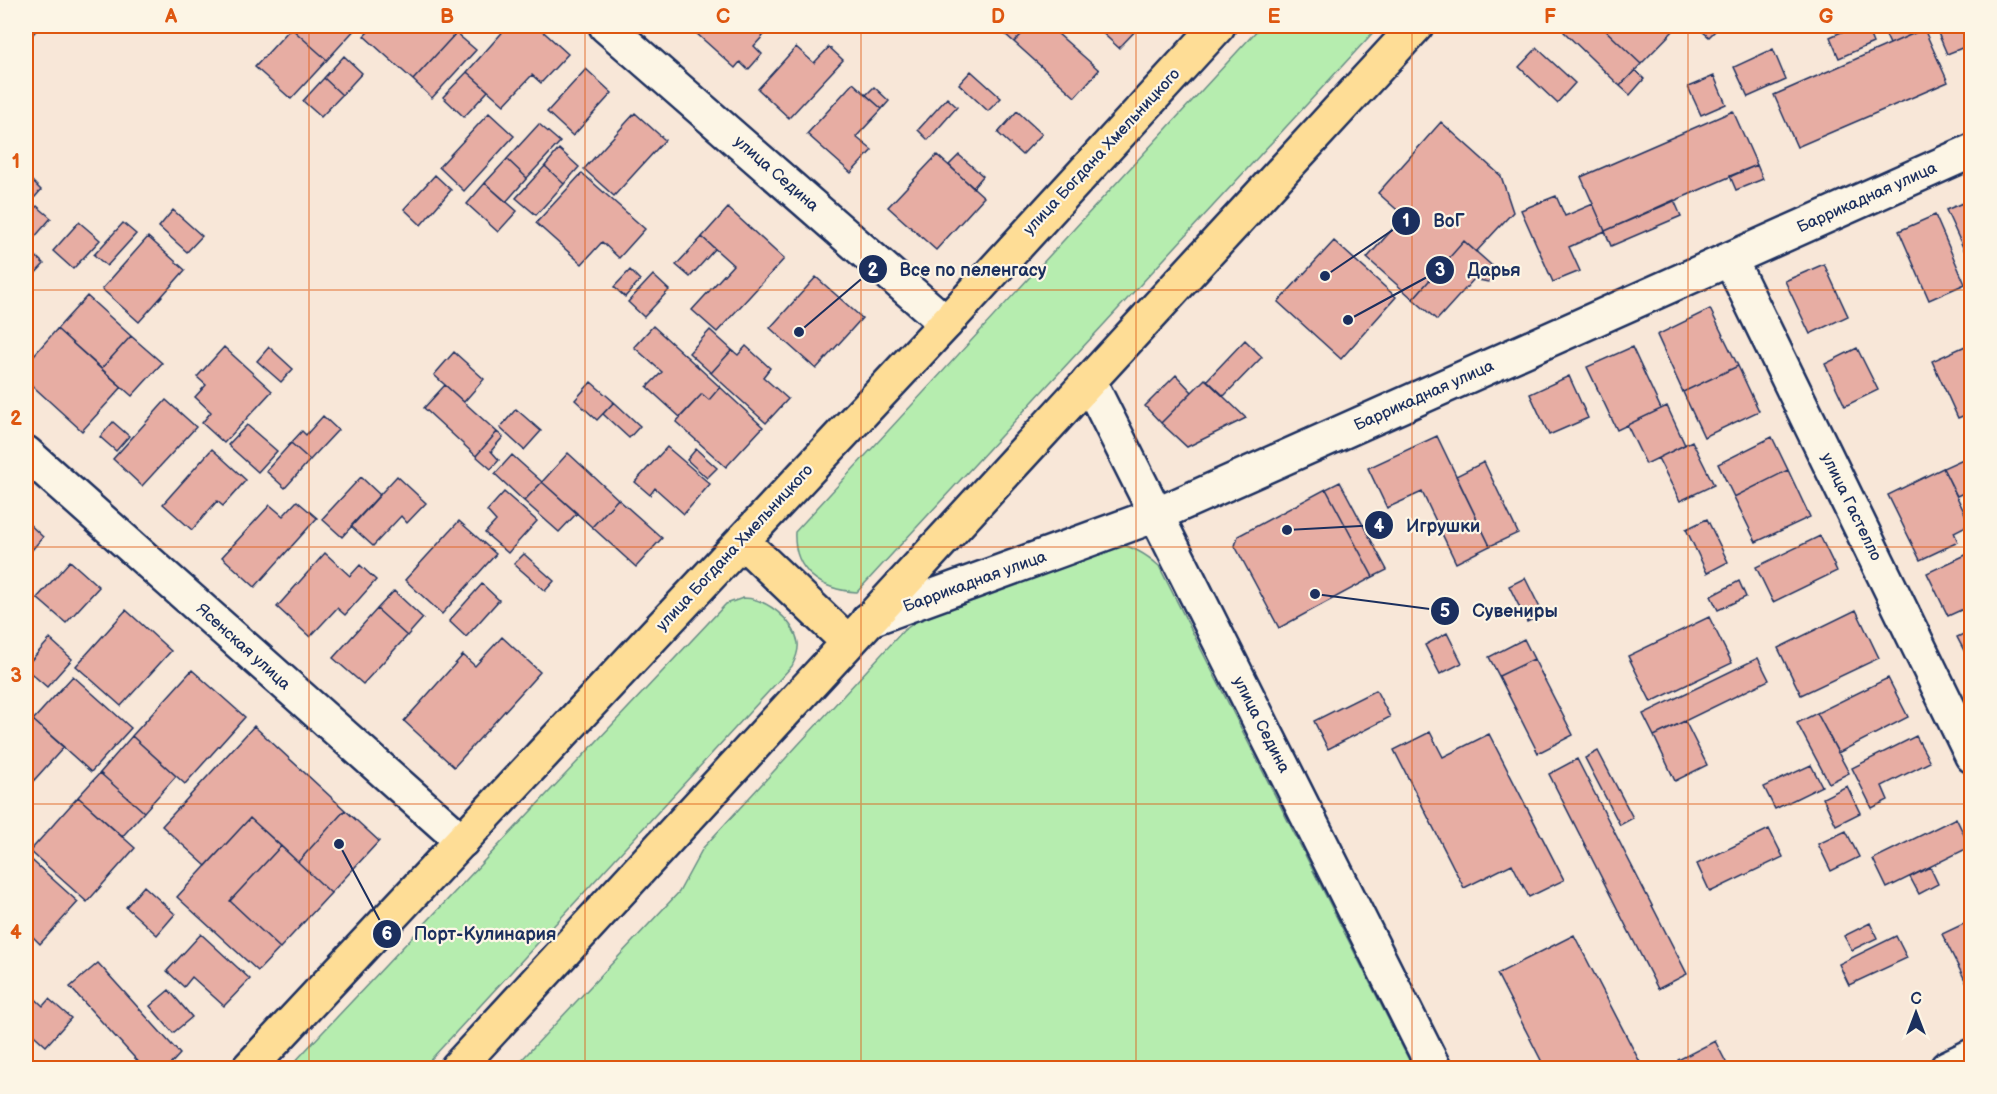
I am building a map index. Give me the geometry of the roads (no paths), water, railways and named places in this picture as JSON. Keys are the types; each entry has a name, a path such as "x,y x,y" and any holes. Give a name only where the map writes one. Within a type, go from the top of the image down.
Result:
{"main road":[{"name":"улица Богдана Хмельницкого","path":"249,1068 946,323 1218,26"},
{"path":"457,1068 1416,26"},
{"path":"742,541 858,631"}],"street":[{"name":"улица Седина","path":"606,26 946,323"},
{"name":"Баррикадная улица","path":"858,631 1156,515 1971,151"},
{"name":"улица Гастелло","path":"1730,259 1971,756"},
{"name":"улица Седина","path":"1089,381 1434,1068"},
{"name":"Ясенская улица","path":"26,453 462,841"},
{"path":"1947,1068 1971,1056"}],"place":[{"name":"ВоГ","path":"1325,276"},
{"name":"Дарья","path":"1348,320"},
{"name":"Все по пеленгасу","path":"799,332"},
{"name":"Игрушки","path":"1287,530"},
{"name":"Сувениры","path":"1315,594"},
{"name":"Порт-Кулинария","path":"339,844"}]}
